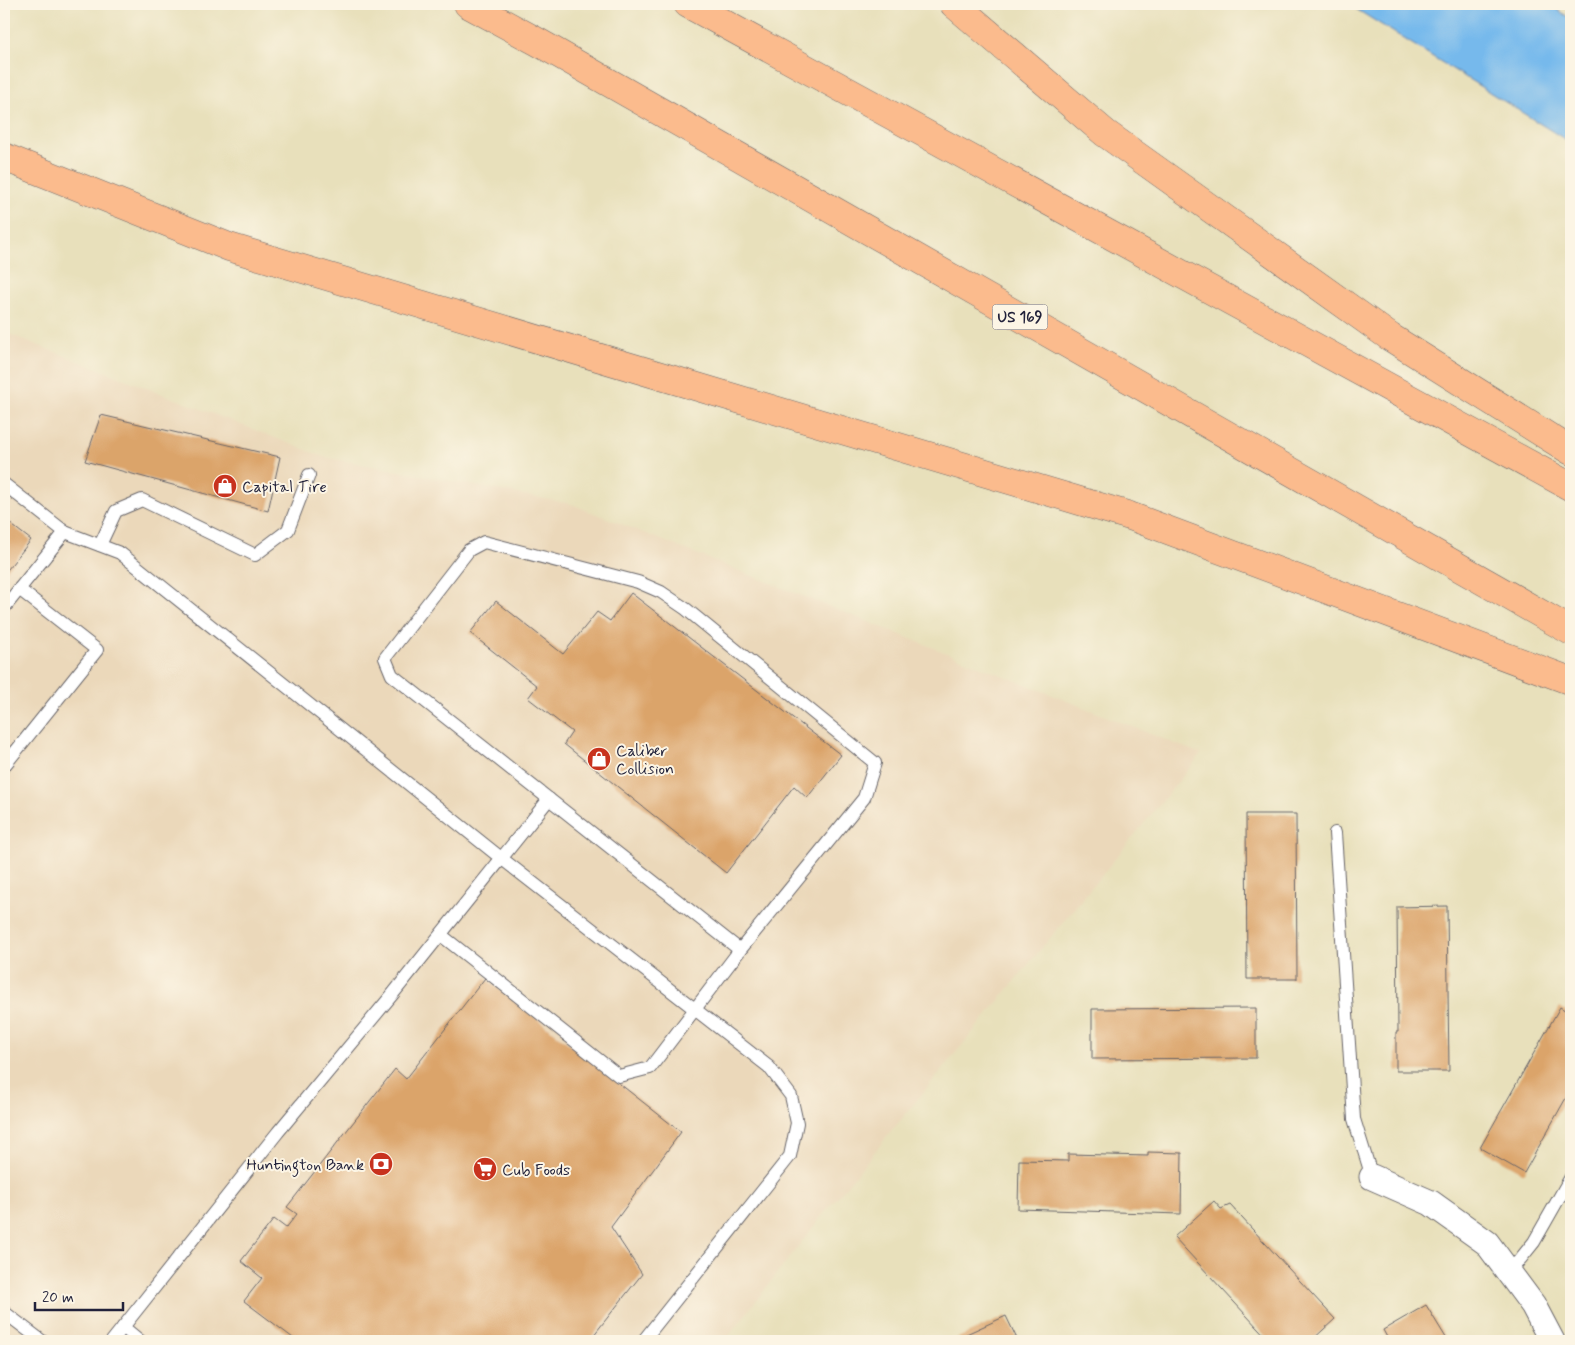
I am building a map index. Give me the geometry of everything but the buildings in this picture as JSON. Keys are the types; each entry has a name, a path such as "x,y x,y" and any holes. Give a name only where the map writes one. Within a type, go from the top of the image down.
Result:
{"highway":[{"name":"US 169","path":"468,4 1571,631"},
{"path":"688,4 1571,487"},
{"path":"954,4 1105,133 1390,337 1571,451"},
{"path":"4,157 229,247 1130,516 1571,681"}],"street":[{"path":"1372,1177 1431,1203 1487,1243 1533,1305 1552,1341"}],"lane":[{"path":"100,545 116,511 142,500 255,555 288,530 309,475"},
{"path":"4,484 65,532 120,554 501,858 769,1067 791,1096 797,1123 790,1156 643,1341"},
{"path":"4,608 65,532"},
{"path":"441,935 620,1076 650,1068 740,950 864,798 875,763 686,609 661,592 638,582 484,542 469,550 385,658 392,676 740,950"},
{"path":"4,766 97,650 19,589"},
{"path":"112,1341 278,1132 441,935 549,799"},
{"path":"1336,833 1354,1119 1372,1177"},
{"path":"1509,1273 1534,1242 1571,1177"},
{"path":"4,1312 42,1341"},
{"path":"123,1327 140,1341"}],"shaded area":[{"path":"4,332 324,457 571,504 1201,754 817,1222 725,1341 4,1341"}],"water":[{"path":"1348,4 1549,4 1571,19 1571,143"}],"place":[{"name":"Capital Tire","path":"225,486"},
{"name":"Caliber Collision","path":"599,759"},
{"name":"Huntington Bank","path":"381,1164"},
{"name":"Cub Foods","path":"485,1169"}]}
